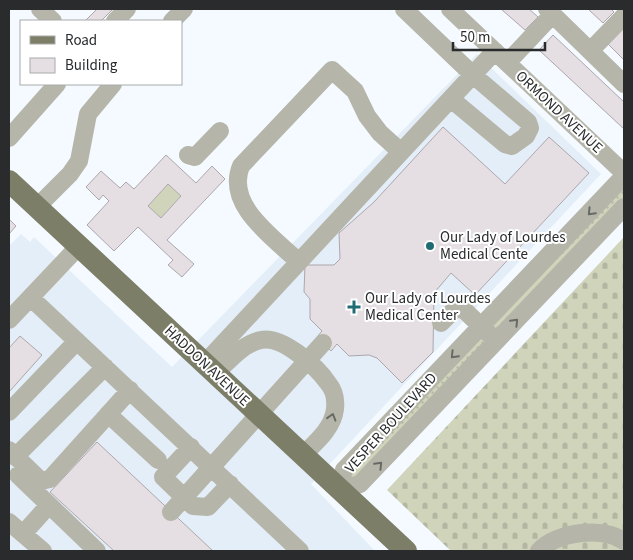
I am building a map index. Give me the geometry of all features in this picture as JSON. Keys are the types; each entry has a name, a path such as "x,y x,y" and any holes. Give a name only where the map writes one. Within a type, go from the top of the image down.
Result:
{"main road":[{"name":"HADDON AVENUE","path":"9,180 406,551"}],"street":[{"path":"40,9 52,20"},
{"path":"116,20 128,9"},
{"path":"173,20 184,9"},
{"path":"404,9 473,75 528,122 530,128 526,136 512,146 505,144 451,98"},
{"name":"ORMOND AVENUE","path":"450,9 624,175"},
{"path":"210,368 299,262 451,98 473,75 501,57 550,11 624,84"},
{"path":"590,51 624,16"},
{"path":"299,262 245,210 238,193 236,177 241,166 332,70 355,91 367,116 380,132 401,152"},
{"path":"9,138 56,85"},
{"path":"37,207 70,174 79,161 88,114 112,85"},
{"path":"188,155 195,157 220,131"},
{"name":"VESPER BOULEVARD","path":"624,175 344,470 339,490 360,484 624,207"},
{"path":"9,320 79,246"},
{"path":"31,298 300,551"},
{"path":"441,323 459,305 497,341"},
{"path":"210,368 245,346 263,339 274,339 285,344 307,362 329,384 334,395 335,407 329,427 304,455"},
{"path":"9,412 77,341"},
{"path":"171,512 183,496 323,343"},
{"path":"11,458 105,367"},
{"path":"11,458 41,481 50,479 130,390"},
{"path":"108,414 158,460"},
{"path":"191,447 163,477 193,506 208,508 230,484"},
{"path":"11,458 49,505 97,551"},
{"path":"23,534 49,505"},
{"path":"9,522 43,551"},
{"path":"539,551 546,542 589,531 619,538 624,541"}],"shaded area":[{"name":"Our Lady of Lourdes Medical Center","path":"477,54 601,174 311,484 375,551 9,551 9,246 21,234 30,242 34,237 172,367"}],"green space":[{"path":"624,176 624,207 360,484 339,490 344,470"},
{"path":"168,184 181,196 161,218 148,206"},
{"path":"624,237 624,551 451,551 387,490"}],"building":[{"path":"97,9 113,9 102,20 86,20"},
{"path":"501,9 529,9 538,17 525,30"},
{"path":"588,9 611,9 614,12 603,23"},
{"path":"621,28 624,31 624,60 606,42"},
{"path":"553,35 624,102 624,129 539,50"},
{"name":"Our Lady of Lourdes Medical Cente","path":"443,127 505,184 549,137 589,173 475,295 451,273 434,293 433,352 402,383 377,358 369,355 349,356 337,344 331,351 317,337 322,331 310,319 310,299 304,292 305,265 334,265 340,259 339,233 374,202"},
{"path":"166,155 196,183 212,166 225,179 167,240 194,264 182,277 168,265 173,260 138,227 114,251 87,225 109,201 103,195 99,200 86,187 101,171 120,188 126,182 134,189","holes":["168,184 181,196 161,218 148,206"]},
{"path":"9,219 16,226 9,234"},
{"path":"20,336 42,355 9,392 9,348"},
{"path":"97,442 213,551 114,551 50,492"}],"place":[{"name":"Our Lady of Lourdes Medical Cente","path":"430,246"},
{"name":"Our Lady of Lourdes Medical Center","path":"354,307"}]}
